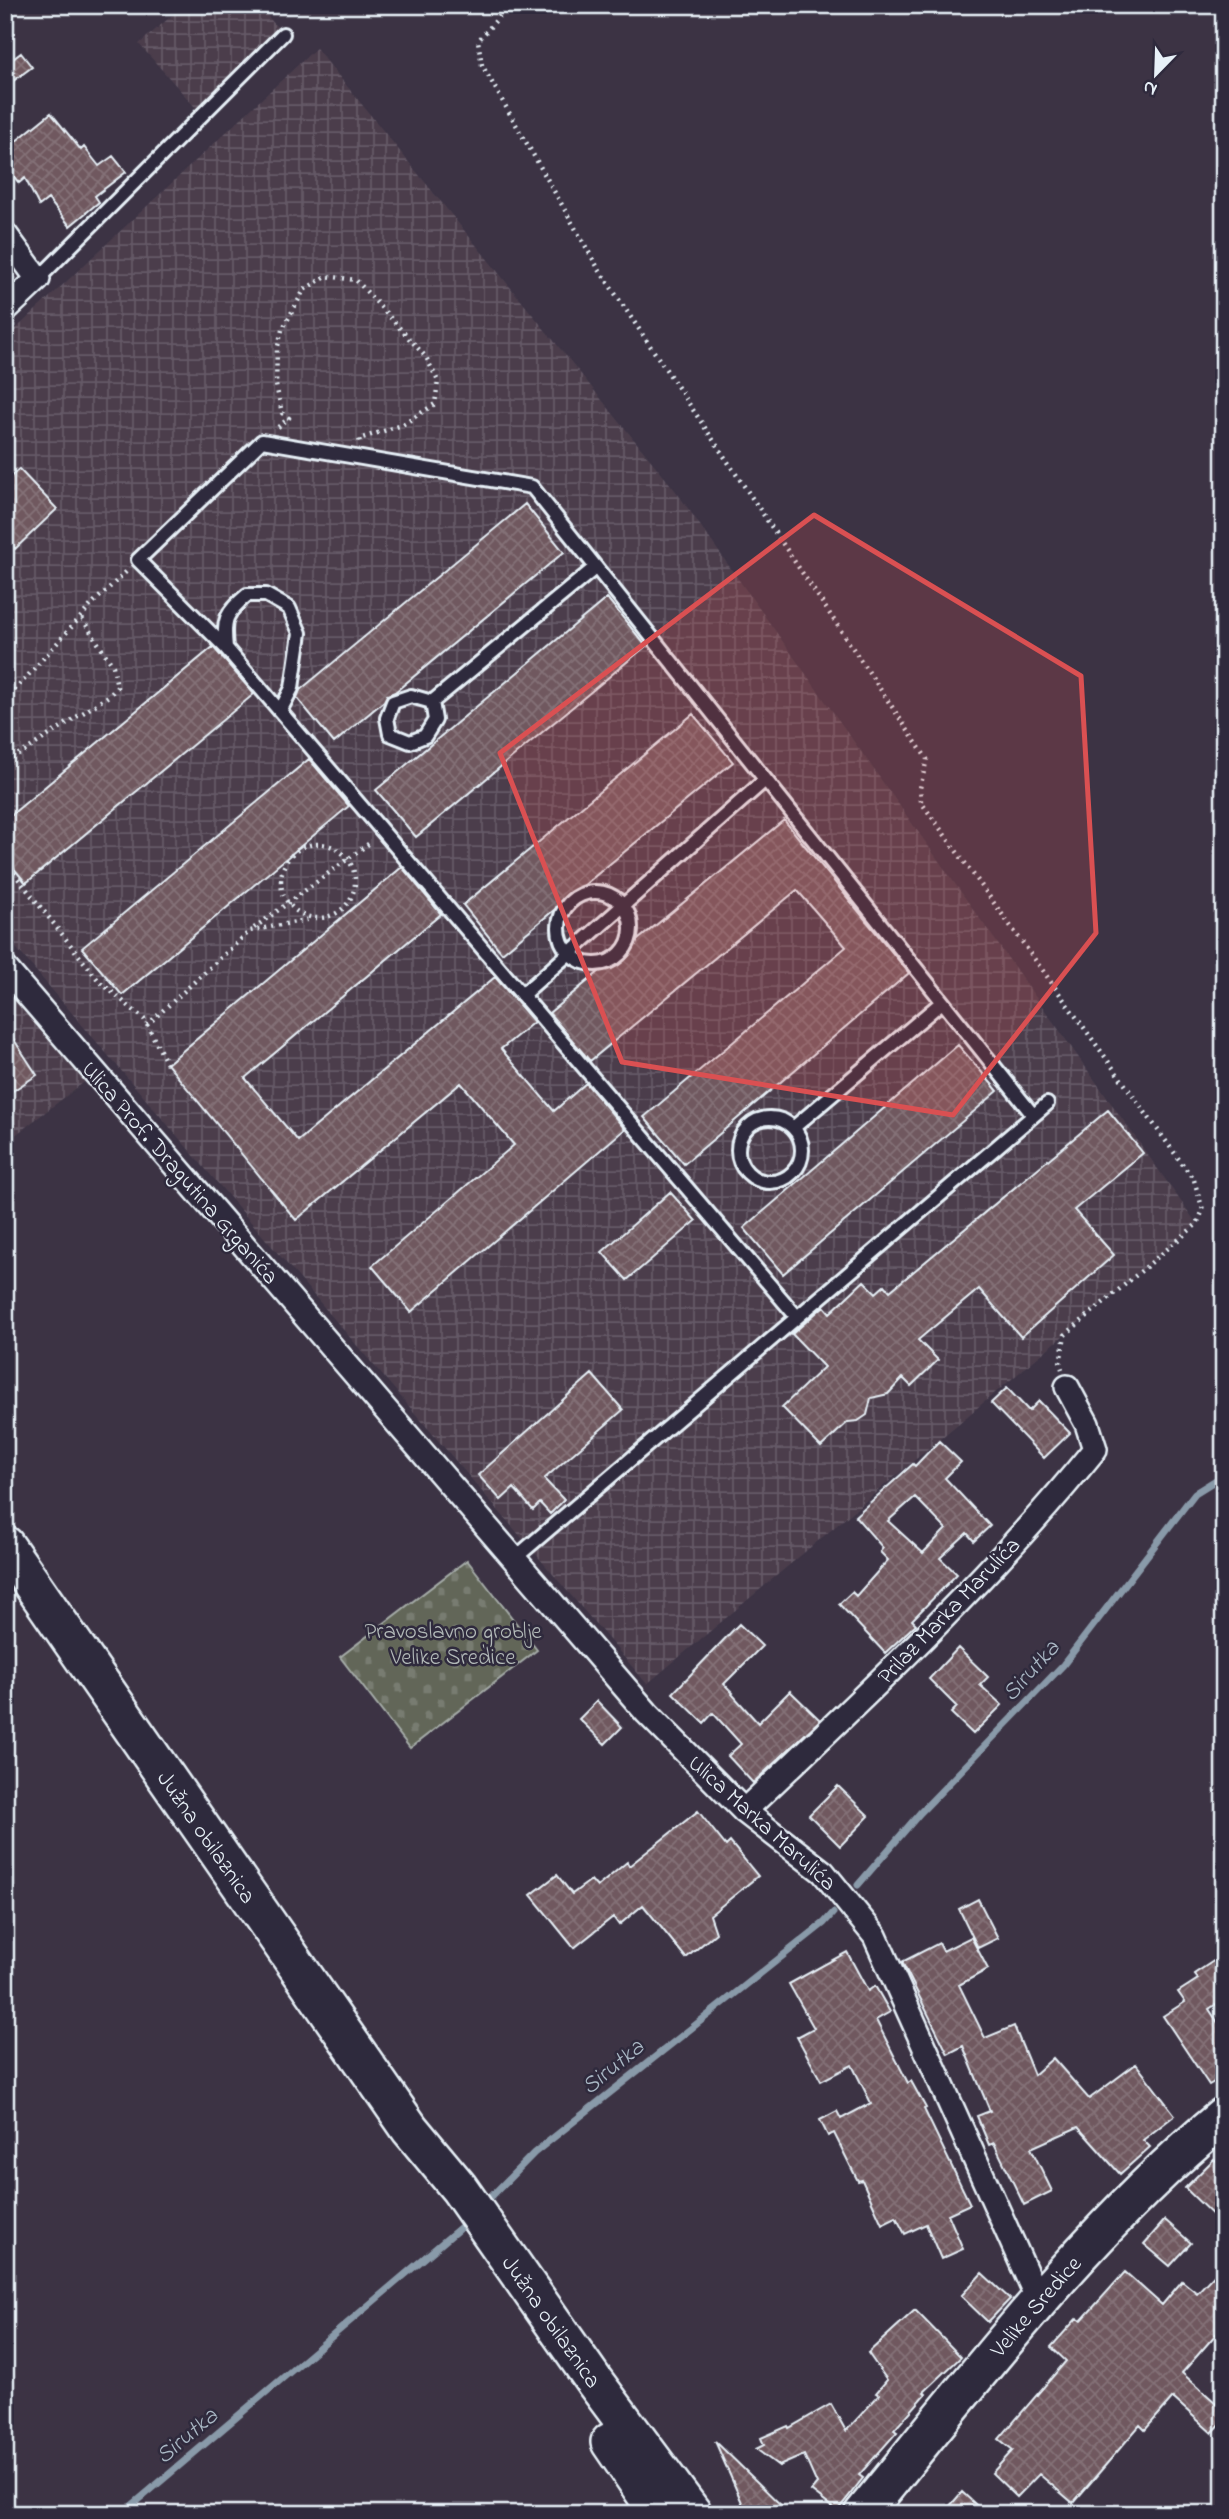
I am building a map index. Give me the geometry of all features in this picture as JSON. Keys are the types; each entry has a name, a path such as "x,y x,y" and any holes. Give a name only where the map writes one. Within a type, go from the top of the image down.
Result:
{"main road":[{"name":"Južna obilaznica","path":"5,1545 410,2129 458,2188 594,2381 693,2514"},
{"name":"Velike Sredice","path":"863,2514 1039,2302 1147,2186 1224,2116"},
{"name":"Južna obilaznica","path":"410,2129 423,2165 440,2197 659,2514"}],"street":[{"path":"5,234 38,279 5,310"},
{"name":"Ulica Prof. Dragutina Grganića","path":"5,968 357,1376"},
{"name":"Ulica Marka Marulića","path":"357,1376 647,1713 744,1811 823,1872 875,1936 1039,2302"},
{"name":"Prilaz Marka Marulića","path":"744,1811 886,1675 1052,1502 1095,1449 1087,1424 1067,1387"}],"lane":[{"path":"38,279 283,34"},
{"path":"797,1317 226,648 138,560 262,441 532,487 1033,1115"},
{"path":"432,702 596,566"},
{"path":"226,648 223,626 229,610 247,594 266,596 289,608 300,633 292,688 280,711"},
{"path":"522,995 765,780"},
{"path":"592,892 603,893 623,905 629,916 629,940 623,951 614,959 602,964 579,961 562,944 559,921 570,901 592,892"},
{"path":"793,1128 943,1002"},
{"path":"514,1559 1047,1104"},
{"path":"764,1118 785,1121 793,1128 800,1137 802,1158 790,1176 780,1182 769,1183 748,1175 738,1157 740,1137 746,1128 764,1118"}],"path":[{"path":"509,5 478,41 482,65 598,268 927,759 920,788 922,802 1194,1180 1203,1210 1197,1224 1065,1335 1060,1363 1067,1387"},
{"path":"262,441 289,418 282,413 276,385 277,350 282,330 304,290 326,276 346,279 356,281 426,357 438,381 435,404 402,425 359,439 366,459"},
{"path":"5,701 81,617 138,560"},
{"path":"5,760 24,751 89,709 117,687 113,666 81,617"},
{"path":"147,1025 250,931 383,832"},
{"path":"250,931 327,918 348,904 354,893 353,868 337,849 326,845 302,848 292,855 281,877 282,889 288,903 303,915 315,918"},
{"path":"5,862 99,981 144,1019 167,1064"}],"highlighted area":[{"path":"814,515 1081,676 1096,933 953,1115 622,1062 500,753"}],"shaded area":[{"path":"184,5 258,5 283,34 202,115 139,44"},
{"path":"316,48 675,490 1197,1224 647,1684 5,935 5,339"},
{"path":"5,968 96,1073 5,1143"}],"green space":[{"name":"Pravoslavno groblje Velike Sredice","path":"467,1560 537,1650 410,1748 340,1657"}],"building":[{"path":"21,53 32,67 5,87 5,65"},
{"path":"51,113 81,150 84,147 99,166 113,156 126,172 95,196 99,202 70,226 48,199 39,206 25,178 19,183 5,166 5,150"},
{"path":"19,469 57,509 15,549 5,538 5,482"},
{"path":"525,504 564,552 395,692 387,695 384,701 334,743 297,698 300,690"},
{"path":"607,598 646,646 416,837 376,790"},
{"path":"213,647 254,694 26,883 5,858 5,820"},
{"path":"693,714 733,762 502,953 463,905"},
{"path":"309,759 349,806 122,995 82,948"},
{"path":"784,820 909,973 684,1164 644,1117 846,947 797,890 590,1061 549,1013"},
{"path":"402,867 441,914 245,1078 298,1141 495,977 534,1022 501,1049 554,1111 586,1083 625,1129 411,1312 372,1266 514,1145 461,1083 296,1220 167,1064"},
{"path":"5,1026 37,1075 5,1096"},
{"path":"958,1045 998,1091 783,1274 744,1228"},
{"path":"1108,1110 1143,1153 1074,1210 1114,1255 1021,1337 979,1289 918,1340 938,1360 911,1386 903,1378 888,1394 871,1398 867,1415 858,1421 848,1422 821,1447 782,1407 824,1367 792,1334 824,1306 830,1313 864,1281 876,1293 885,1285 890,1291"},
{"path":"670,1192 696,1221 627,1280 602,1252"},
{"path":"592,1374 623,1410 544,1479 564,1500 550,1514 540,1503 533,1510 514,1488 501,1500 478,1475"},
{"path":"1007,1388 1029,1411 1039,1401 1070,1433 1044,1458 991,1403"},
{"path":"939,1441 961,1462 945,1478 990,1526 974,1541 967,1533 940,1558 957,1574 912,1620 916,1624 885,1653 839,1604 852,1592 856,1596 888,1560 880,1552 883,1548 855,1516 913,1464 915,1466","holes":["915,1497 946,1529 923,1553 888,1521"]},
{"path":"739,1624 762,1646 724,1684 732,1694 758,1723 790,1691 820,1720 753,1783 728,1756 741,1744 713,1713 704,1723 673,1693"},
{"path":"958,1648 988,1677 980,1685 1002,1705 973,1734 951,1713 957,1707 929,1679"},
{"path":"597,1701 622,1727 605,1744 579,1719"},
{"path":"838,1786 869,1816 840,1846 809,1815"},
{"path":"698,1811 726,1846 730,1842 758,1876 710,1915 716,1933 686,1958 643,1905 619,1925 613,1917 574,1948 531,1895 557,1875 572,1894 591,1880 597,1887 627,1862 629,1866"},
{"path":"978,1899 998,1938 978,1948 959,1909"},
{"path":"971,1937 988,1969 959,1985 985,2038 1014,2026 1034,2075 1053,2058 1089,2099 1136,2064 1175,2115 1143,2140 1150,2147 1120,2174 1078,2127 1031,2148 1052,2191 1024,2205 994,2143 989,2145 977,2116 990,2111 963,2046 948,2054 902,1962 939,1943 943,1951"},
{"path":"847,1952 868,1991 875,1986 890,2012 876,2020 908,2083 911,2081 926,2108 924,2109 970,2204 948,2214 963,2249 941,2259 926,2224 905,2234 896,2217 882,2224 862,2180 858,2181 834,2133 828,2136 820,2120 837,2111 841,2119 871,2103 852,2065 821,2081 797,2037 814,2028 789,1984"},
{"path":"1224,1954 1224,1999 1209,2009 1224,2032 1224,2076 1209,2085 1163,2016 1185,2002 1178,1992 1198,1979 1194,1974"},
{"path":"1214,2159 1224,2168 1224,2226 1185,2188"},
{"path":"1165,2220 1191,2243 1170,2266 1144,2244"},
{"path":"1224,2264 1224,2325 1182,2373 1224,2410 1224,2420 1212,2433 1173,2398 1145,2430 1140,2425 1073,2503 1039,2474 1017,2497 992,2473 1013,2450 999,2439 1066,2361 1051,2347 1077,2318 1081,2321 1125,2272 1162,2305 1182,2281 1197,2293"},
{"path":"982,2273 1010,2299 988,2322 961,2296"},
{"path":"915,2310 961,2357 924,2392 926,2394 894,2430 897,2432 859,2475 863,2478 837,2511 811,2491 817,2484 804,2455 779,2466 756,2449 764,2445 761,2438 788,2426 789,2428 831,2404 846,2431 879,2395 876,2393 887,2380 868,2353"},
{"path":"715,2441 751,2476 790,2514 747,2514"},
{"path":"962,2492 986,2514 943,2514"}],"waterway":[{"name":"Sirutka","path":"858,1885 920,1813 1063,1665 1195,1493 1224,1475"},
{"name":"Sirutka","path":"485,2203 534,2153 824,1923 833,1913"},
{"name":"Sirutka","path":"122,2514 467,2222"}]}
